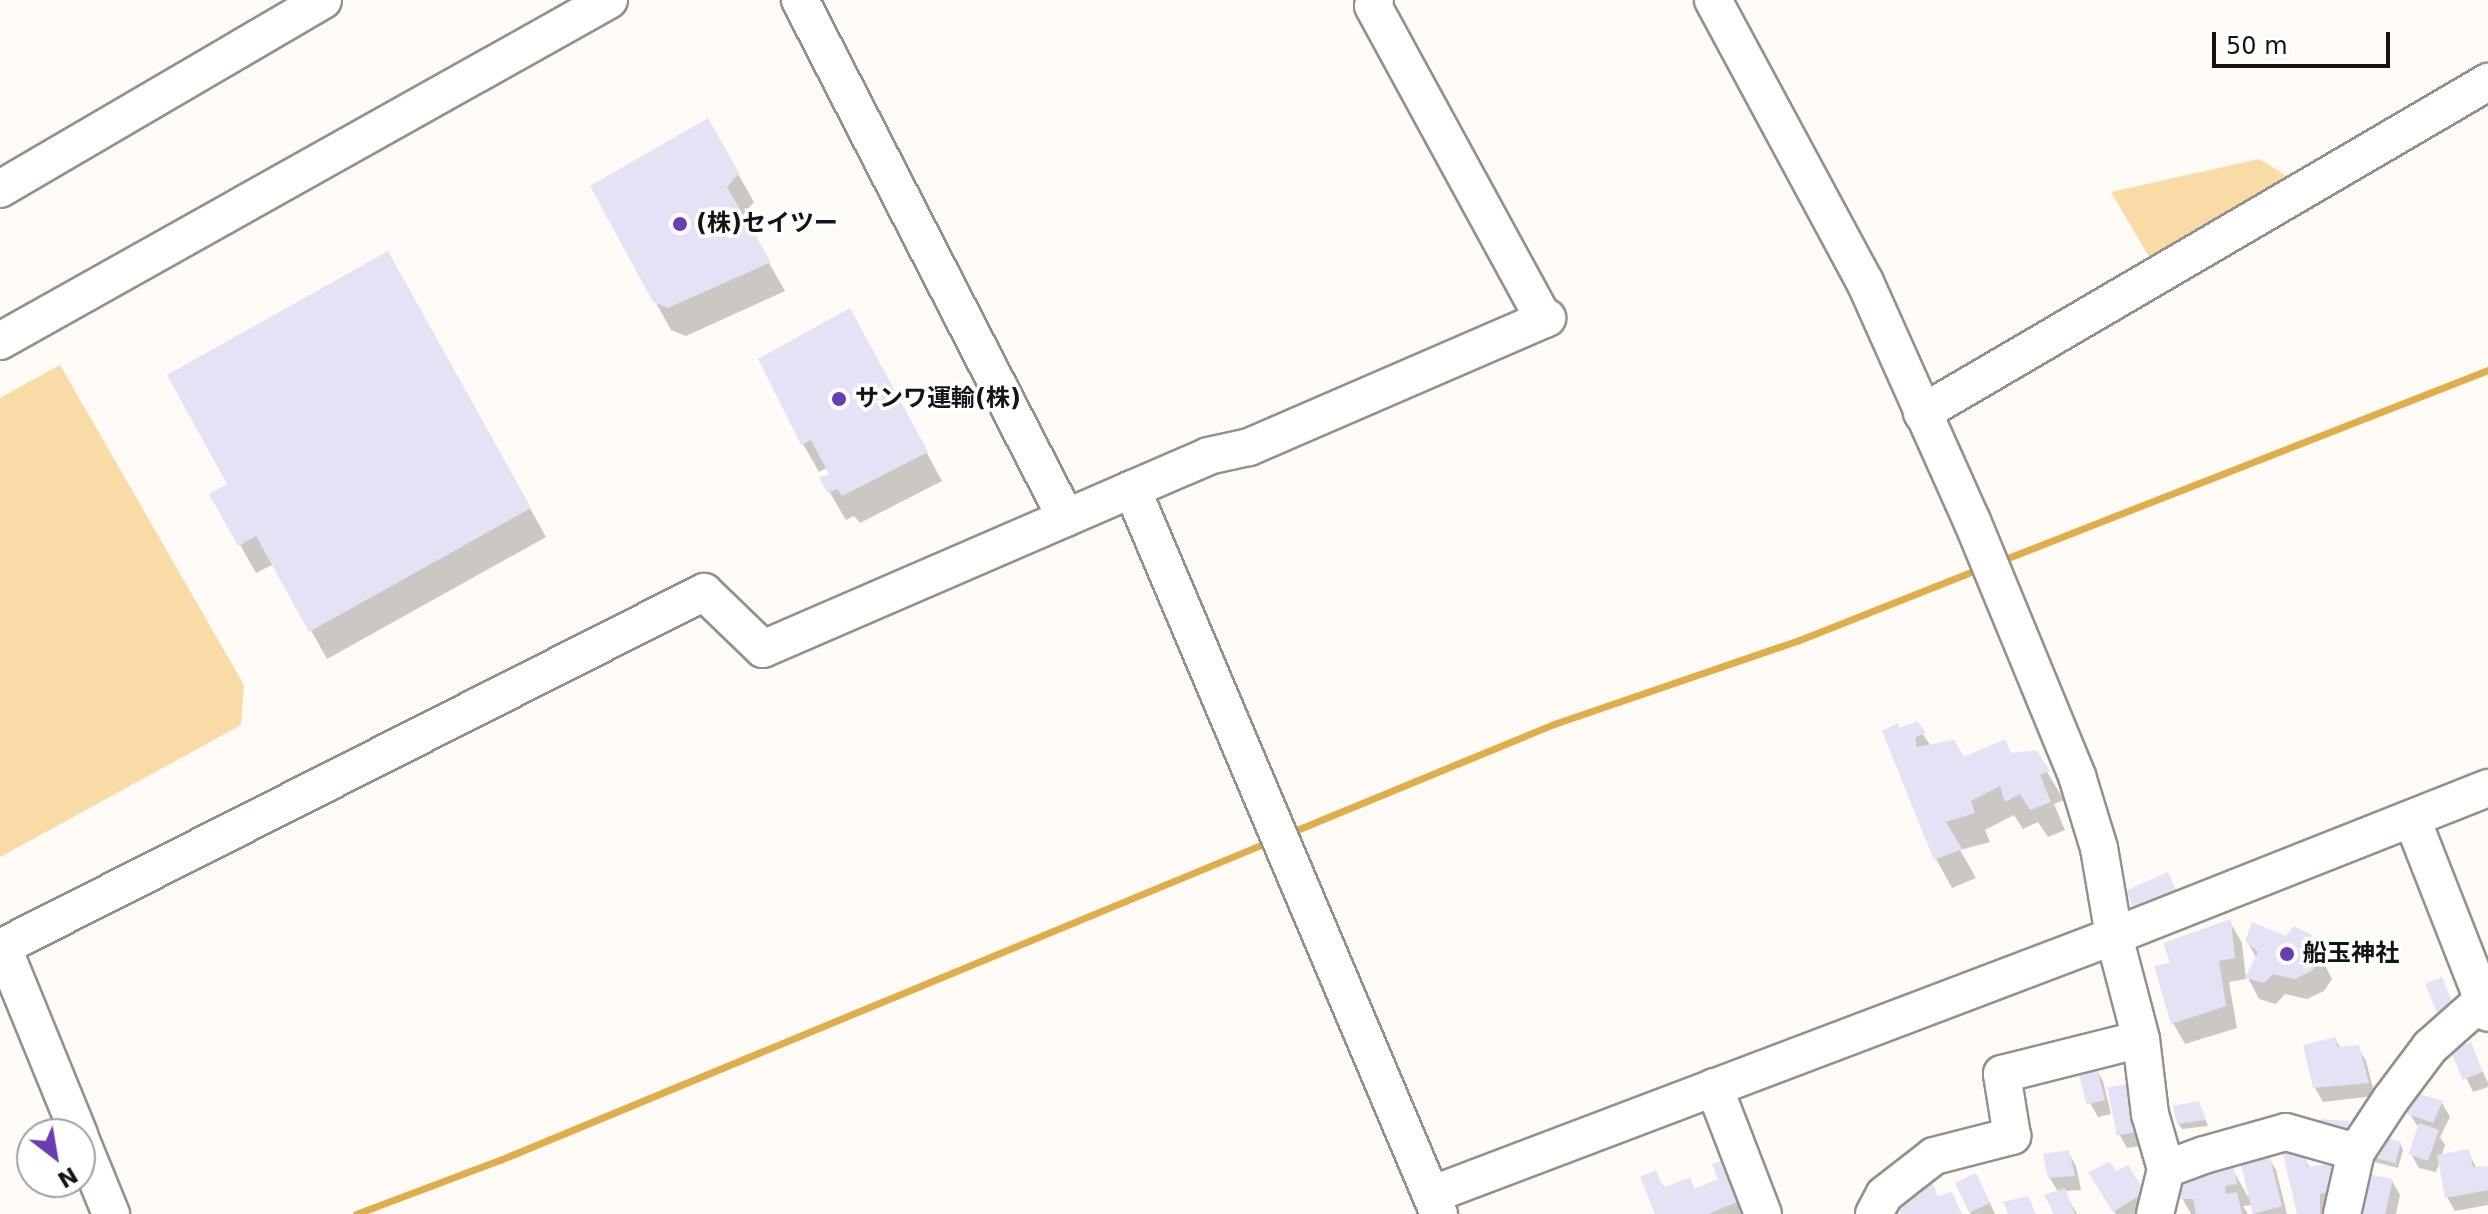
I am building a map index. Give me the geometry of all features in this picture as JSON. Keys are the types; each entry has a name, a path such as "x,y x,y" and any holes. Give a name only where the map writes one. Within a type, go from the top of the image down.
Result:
{"street":[{"path":"0,189 323,0"},
{"path":"0,341 609,0"},
{"path":"800,0 1066,518"},
{"path":"1713,0 1865,282 1990,564 2077,776 2099,848 2114,936 2141,1039 2150,1114 2166,1169 2153,1213"},
{"path":"72,1118 1,948 704,592 763,649 1208,456 1249,447 1545,319 1377,2"},
{"path":"1922,413 2488,82"},
{"path":"1132,489 1435,1205 1714,1087 2114,936 2488,788"},
{"path":"2342,1214 2356,1152 2430,1047 2485,1006 2412,819"},
{"path":"1874,1214 1884,1195 1934,1156 2012,1136 2002,1074 2141,1039"},
{"path":"1714,1087 1763,1214"},
{"path":"2166,1169 2286,1132 2356,1152"},
{"path":"96,1177 111,1214"}],"shaded area":[{"path":"2259,159 2295,181 2154,265 2111,192"},
{"path":"60,365 244,685 241,725 0,857 0,398"}],"building":[{"name":"(株)セイツー","path":"708,118 739,173 727,187 771,262 668,308 653,302 590,186"},
{"path":"388,251 531,508 309,632 256,536 238,546 209,494 227,484 167,375"},
{"name":"サンワ運輸(株)","path":"850,308 928,452 842,496 837,489 828,493 819,478 829,474 811,440 801,445 758,359"},
{"path":"1917,721 1926,733 1916,737 1916,747 1954,740 1964,757 2005,739 2011,753 2036,750 2050,771 2040,775 2051,802 2030,810 2020,794 2005,802 2000,786 1971,801 1975,813 1946,822 1962,849 1934,860 1882,731 1898,723 1900,728"},
{"path":"2168,872 2176,890 2134,909 2126,891"},
{"path":"2231,919 2235,958 2219,961 2226,1006 2171,1024 2154,966 2170,963 2163,943"},
{"name":"船玉神社","path":"2252,922 2286,936 2294,926 2312,935 2307,949 2321,957 2313,970 2295,979 2273,974 2264,983 2245,978 2258,952 2245,941"},
{"path":"2442,977 2454,1007 2437,1013 2425,984"},
{"path":"2336,1037 2337,1047 2359,1045 2369,1083 2313,1088 2303,1045"},
{"path":"2471,1042 2483,1072 2463,1080 2451,1050"},
{"path":"2096,1064 2105,1100 2087,1104 2078,1069"},
{"path":"2131,1083 2140,1131 2117,1136 2107,1088"},
{"path":"2412,1092 2443,1101 2433,1123 2407,1114"},
{"path":"2199,1101 2206,1120 2177,1124 2173,1106"},
{"path":"2321,1119 2349,1121 2347,1135 2318,1134"},
{"path":"2419,1123 2439,1130 2428,1161 2408,1154"},
{"path":"2375,1135 2401,1142 2395,1163 2369,1156"},
{"path":"2301,1146 2308,1167 2334,1163 2336,1190 2320,1194 2320,1214 2297,1214 2282,1150"},
{"path":"2469,1149 2473,1167 2488,1166 2488,1190 2445,1198 2437,1155"},
{"path":"2069,1150 2075,1176 2048,1178 2043,1154"},
{"path":"2269,1154 2282,1206 2253,1214 2240,1161"},
{"path":"1726,1159 1742,1200 1708,1214 1655,1214 1640,1177 1656,1170 1663,1188 1690,1177 1694,1189 1718,1179 1712,1164"},
{"path":"2110,1162 2116,1171 2128,1165 2145,1192 2113,1212 2088,1172"},
{"path":"2234,1168 2237,1184 2225,1186 2226,1194 2237,1192 2242,1214 2196,1214 2193,1199 2180,1199 2177,1181"},
{"path":"1976,1173 1990,1203 1969,1213 1955,1183"},
{"path":"2363,1173 2393,1179 2385,1214 2352,1214 2353,1206 2362,1209 2368,1191 2358,1187"},
{"path":"1932,1182 1938,1196 1952,1192 1962,1214 1901,1214 1896,1203"},
{"path":"2065,1188 2075,1214 2054,1214 2044,1195"},
{"path":"2028,1196 2036,1214 2008,1214 2003,1202"}],"waterway":[{"path":"2000,561 2488,370"},
{"path":"1287,834 1554,724 1797,641 1981,568"},
{"path":"356,1214 500,1160 1268,842"}],"place":[{"name":"(株)セイツー","path":"680,224"},
{"name":"サンワ運輸(株)","path":"839,399"},
{"name":"船玉神社","path":"2287,954"}]}
